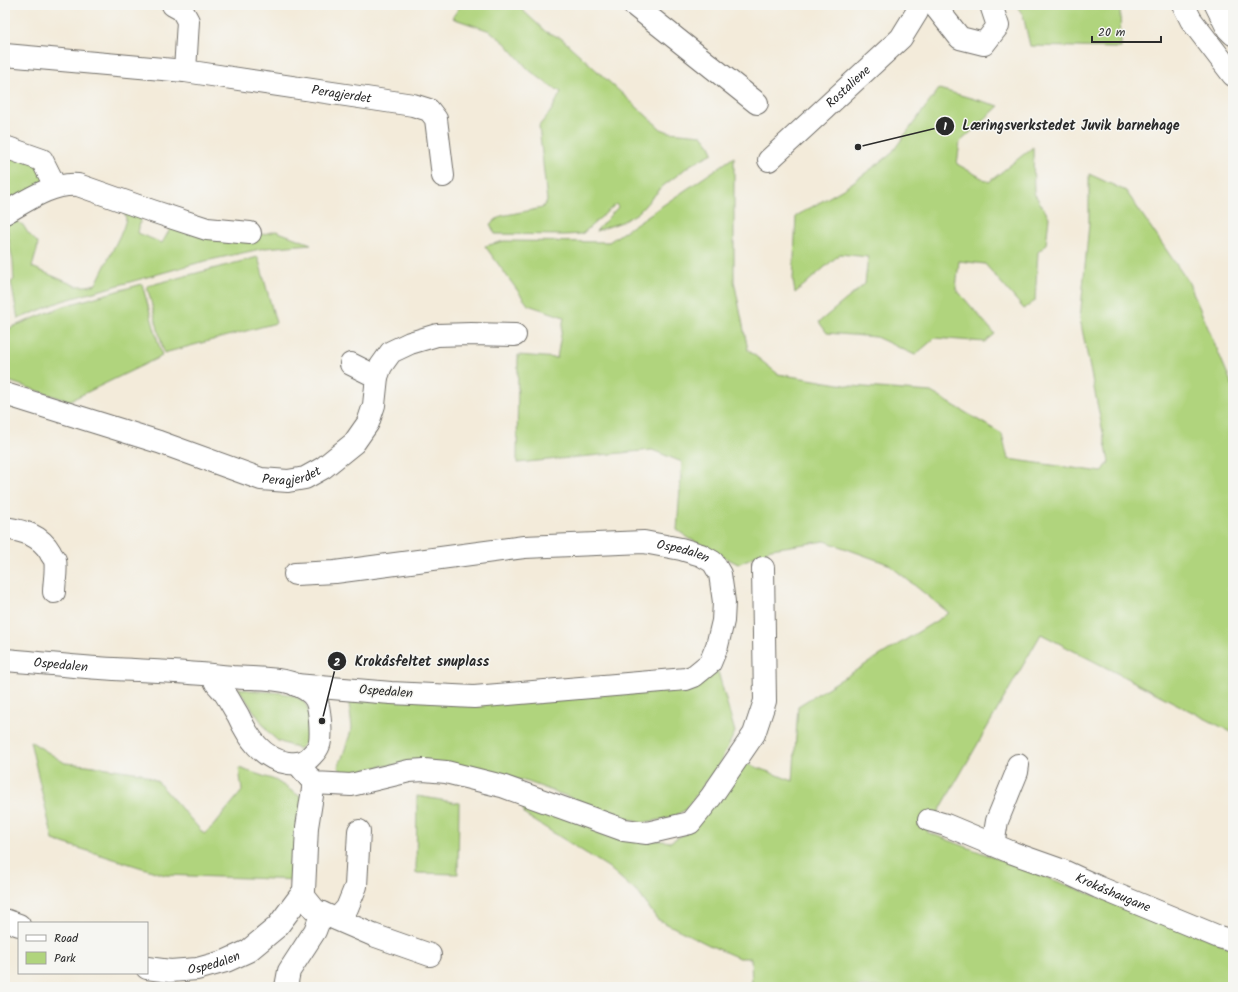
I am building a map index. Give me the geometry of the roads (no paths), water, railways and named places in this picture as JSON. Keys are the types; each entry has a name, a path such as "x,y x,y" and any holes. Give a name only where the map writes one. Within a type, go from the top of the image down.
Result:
{"street":[{"path":"173,5 182,10 188,21 185,71"},
{"path":"634,5 757,103"},
{"name":"Rostaliene","path":"769,160 901,38 917,12 917,5"},
{"path":"934,5 960,38 984,44 998,26 991,5"},
{"path":"1187,5 1185,8 1191,20 1233,75"},
{"path":"1216,5 1228,29 1233,34"},
{"name":"Peragjerdet","path":"5,55 185,71 413,105 429,110 436,119 443,176"},
{"path":"5,147 42,160 55,186"},
{"path":"5,213 55,186 67,184 78,185 207,229 250,233"},
{"name":"Peragjerdet","path":"5,394 158,442 261,479 288,481 305,478 323,468 354,443 368,423 374,406 377,377 381,366 391,352 410,343 437,335 515,335"},
{"path":"351,364 377,377"},
{"path":"5,528 33,535 47,547 55,560 54,592"},
{"name":"Ospedalen","path":"295,574 335,572 524,547 644,542 701,555 713,562 720,574 724,602 723,621 718,646 710,663 694,676 686,679 474,697 391,693 296,685"},
{"path":"213,675 214,681 231,703 245,731 259,749 270,757 281,762 298,764 314,783 351,785 409,771 424,770 446,772 502,786 624,830 647,833 690,823 711,797 754,734 765,701 763,568"},
{"name":"Ospedalen","path":"5,660 284,681 296,685 305,689 316,700 321,716 320,744 307,760 298,764"},
{"path":"993,845 997,821 1017,772 1018,765"},
{"name":"Ospedalen","path":"148,968 170,971 197,969 226,961 248,951 277,927 304,891 307,827 314,783"},
{"name":"Krokåshaugane","path":"929,820 946,825 993,845 1061,870 1105,890 1219,937 1233,941"},
{"path":"286,987 289,971 315,931 329,916 347,908 356,886 359,831"},
{"path":"302,894 315,910 373,935 430,954"},
{"path":"5,920 18,924"}],"place":[{"name":"Læringsverkstedet Juvik barnehage","path":"858,147"},
{"name":"Krokåsfeltet snuplass","path":"322,721"}]}
